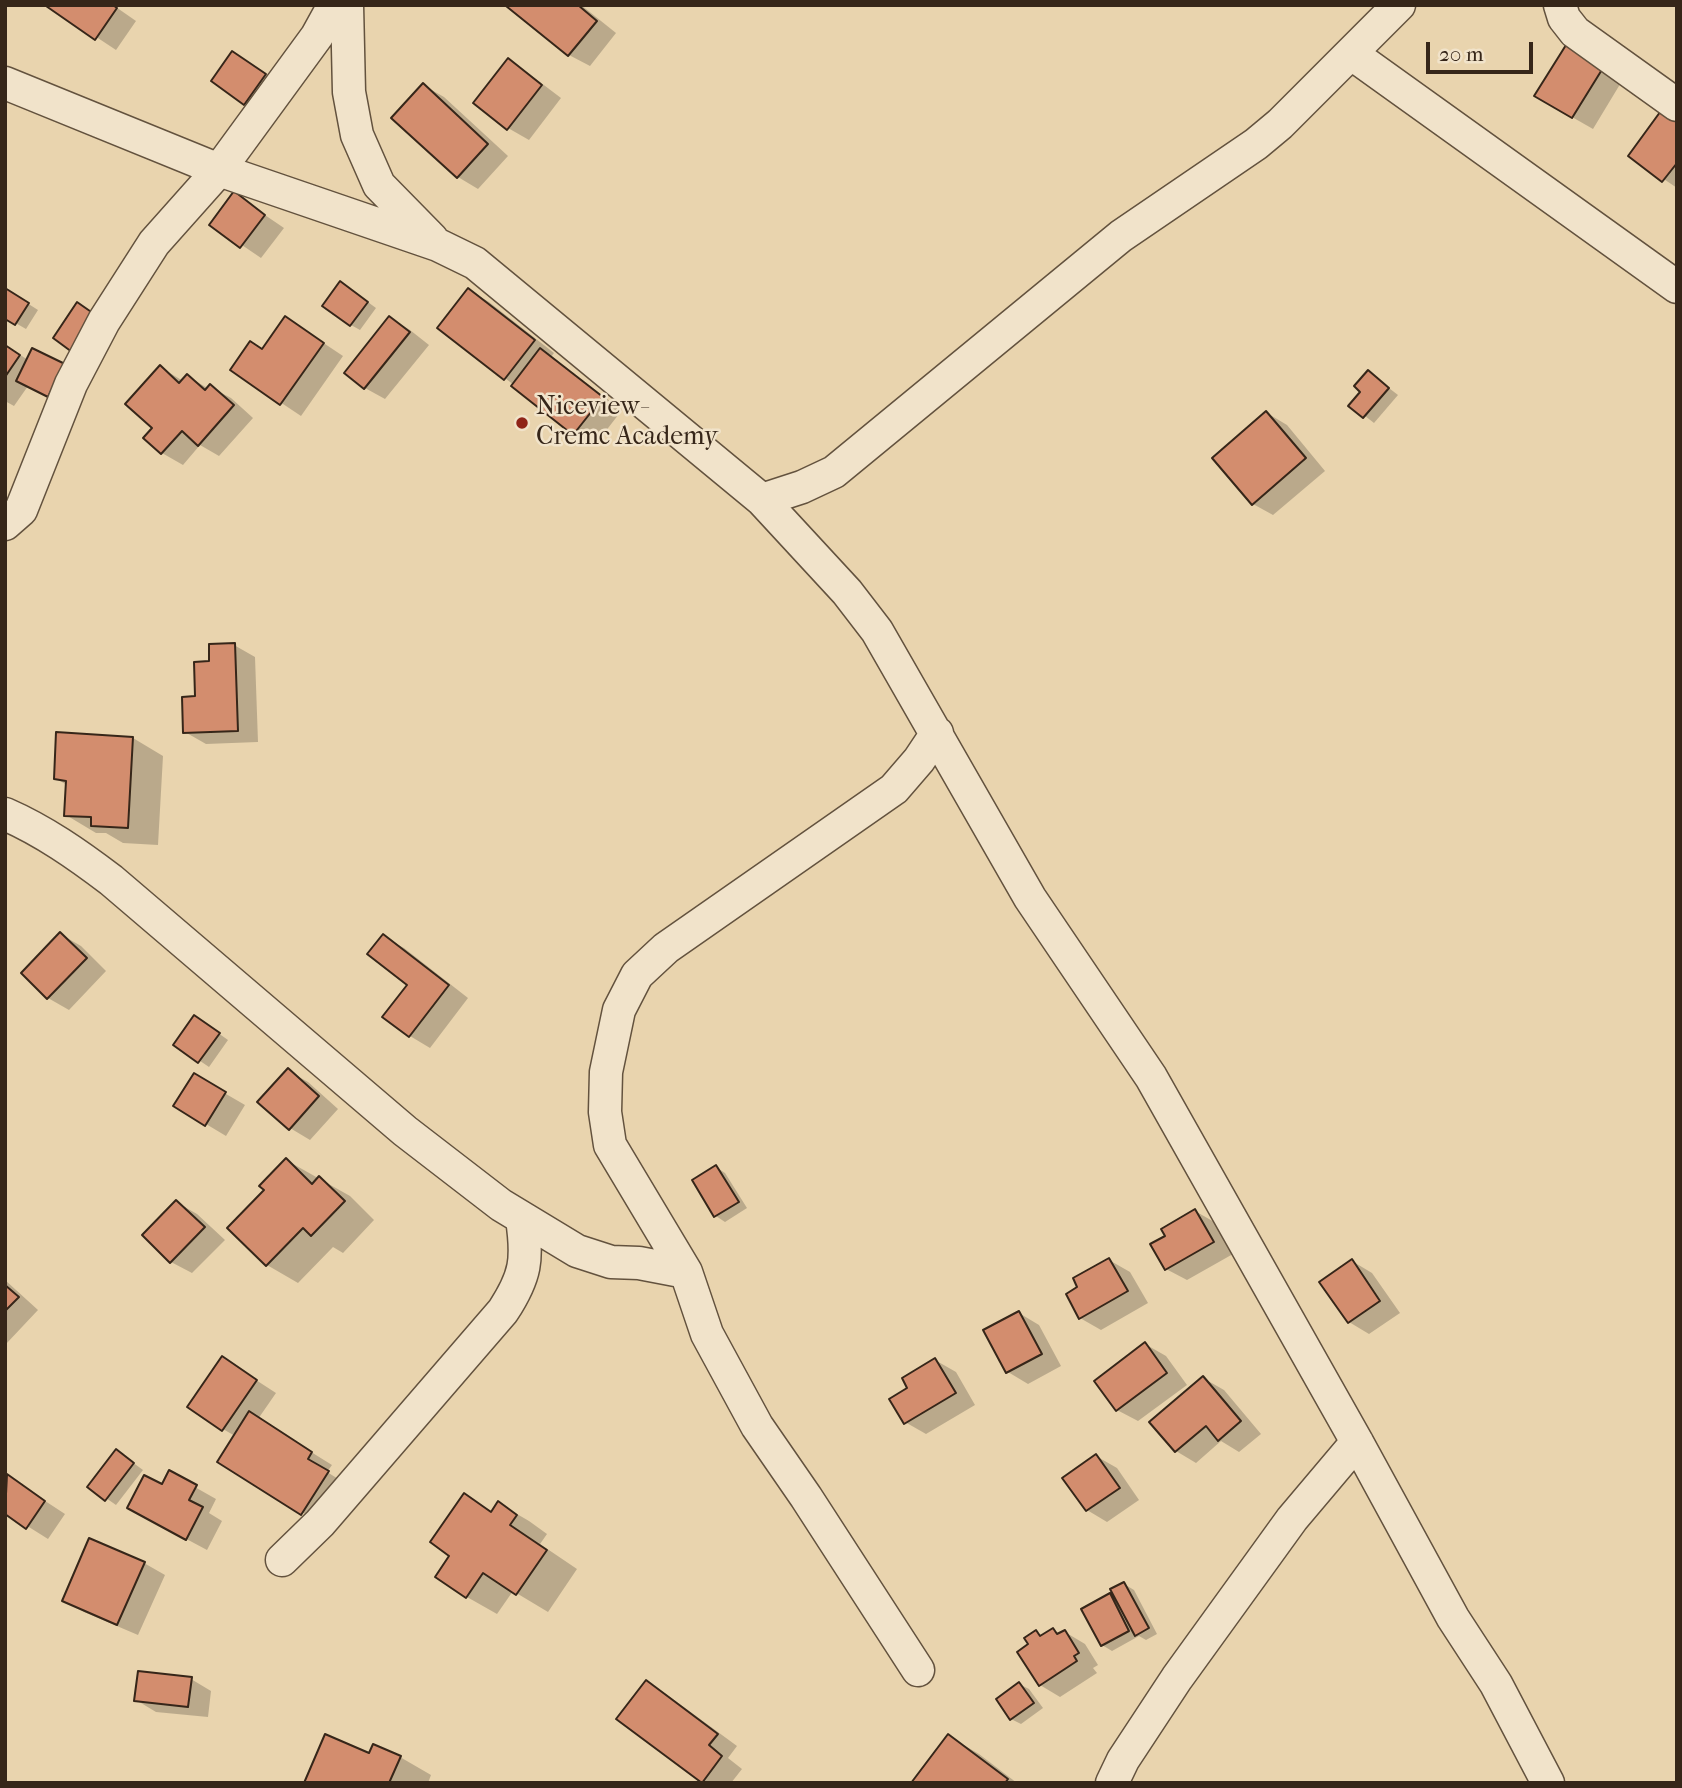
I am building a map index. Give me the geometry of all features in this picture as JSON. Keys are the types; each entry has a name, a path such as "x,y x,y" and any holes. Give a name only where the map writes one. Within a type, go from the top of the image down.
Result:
{"street":[{"path":"5,524 21,510 71,384 104,321 154,243 219,170 317,36 334,5"},
{"path":"347,5 349,92 356,135 379,185 438,245"},
{"path":"762,500 802,487 834,472 1121,236 1256,144 1280,124 1399,5"},
{"path":"1560,5 1564,18 1575,32 1677,105"},
{"path":"1352,54 1677,287"},
{"path":"5,83 219,170 438,245 475,263 762,500 847,592 877,631 1030,898 1151,1077 1357,1442 1452,1618 1496,1684 1548,1783"},
{"path":"918,1670 757,1426 707,1334 686,1272 610,1146 605,1112 606,1072 619,1010 637,975 666,948 894,789 919,760 937,733"},
{"path":"5,814 64,845 111,880 405,1130 501,1205 577,1251 611,1262 639,1263 686,1272"},
{"path":"282,1560 320,1523 503,1311 522,1277 527,1248 522,1219"},
{"path":"1112,1783 1123,1760 1177,1678 1292,1519 1357,1442"}],"building":[{"path":"113,5 117,8 95,40 46,6"},
{"path":"578,5 597,21 568,56 506,6"},
{"path":"1566,45 1603,68 1572,118 1534,96"},
{"path":"232,51 266,74 244,105 211,81"},
{"path":"508,58 542,85 507,130 473,103"},
{"path":"423,83 488,144 457,178 391,118"},
{"path":"1663,108 1677,118 1677,163 1662,182 1628,156"},
{"path":"234,191 265,215 240,248 209,225"},
{"path":"340,281 368,302 350,326 322,306"},
{"path":"5,288 29,303 15,325 5,319"},
{"path":"468,288 535,340 504,380 437,328"},
{"path":"77,302 97,316 72,352 53,338"},
{"path":"285,316 324,343 280,405 230,370 250,341 262,349"},
{"path":"389,316 410,332 364,389 344,373"},
{"path":"5,345 20,355 5,377"},
{"path":"32,348 65,364 48,397 16,381"},
{"path":"540,348 603,397 573,435 511,386"},
{"path":"160,365 179,383 187,374 205,390 210,384 234,405 198,446 182,431 161,454 143,438 152,428 125,404"},
{"path":"1368,370 1389,388 1363,418 1348,406 1360,392 1354,386"},
{"path":"1266,411 1306,458 1252,505 1212,458"},
{"path":"235,643 238,731 183,733 182,697 195,696 194,662 209,661 209,644"},
{"path":"56,732 133,737 128,828 91,826 91,817 64,816 66,781 54,779"},
{"path":"60,932 87,958 47,999 21,973"},
{"path":"383,934 449,985 409,1037 382,1017 407,985 367,954"},
{"path":"194,1015 220,1033 198,1063 173,1045"},
{"path":"288,1068 319,1096 289,1130 257,1102"},
{"path":"194,1073 226,1092 205,1126 173,1106"},
{"path":"286,1158 312,1184 319,1176 345,1201 311,1236 303,1228 266,1266 227,1228 264,1190 259,1186"},
{"path":"716,1165 739,1202 714,1217 692,1180"},
{"path":"176,1200 205,1227 170,1263 142,1235"},
{"path":"1195,1209 1214,1242 1165,1270 1150,1244 1165,1236 1161,1229"},
{"path":"1109,1258 1128,1291 1079,1319 1066,1294 1077,1287 1073,1278"},
{"path":"1352,1259 1380,1301 1348,1323 1319,1282"},
{"path":"5,1285 19,1297 5,1311"},
{"path":"1019,1311 1042,1354 1006,1373 983,1330"},
{"path":"1145,1342 1167,1373 1116,1411 1094,1381"},
{"path":"222,1356 257,1380 222,1431 187,1407"},
{"path":"935,1358 956,1393 904,1424 889,1399 907,1388 902,1378"},
{"path":"1203,1376 1241,1421 1218,1441 1206,1426 1175,1452 1149,1422"},
{"path":"249,1411 312,1452 308,1459 329,1471 301,1515 217,1462"},
{"path":"116,1449 134,1463 105,1501 87,1487"},
{"path":"1096,1454 1120,1488 1086,1511 1062,1478"},
{"path":"169,1470 197,1485 189,1500 203,1507 186,1540 127,1508 144,1475 162,1484"},
{"path":"7,1474 45,1501 26,1529 5,1514"},
{"path":"464,1493 491,1512 498,1501 517,1515 510,1525 547,1550 516,1595 483,1573 466,1598 435,1577 449,1556 430,1542"},
{"path":"89,1538 145,1562 117,1625 62,1601"},
{"path":"1124,1582 1149,1628 1135,1636 1110,1589"},
{"path":"1110,1593 1129,1631 1101,1646 1081,1609"},
{"path":"1053,1628 1057,1634 1065,1630 1079,1653 1074,1656 1077,1661 1039,1686 1017,1652 1028,1644 1024,1638 1036,1630 1040,1636"},
{"path":"138,1671 192,1677 188,1707 134,1701"},
{"path":"646,1680 718,1734 709,1745 722,1756 702,1783 616,1719"},
{"path":"1019,1682 1034,1703 1010,1720 996,1699"},
{"path":"325,1734 369,1753 373,1744 401,1756 389,1783 304,1783"},
{"path":"948,1734 1008,1779 1005,1783 911,1783"}],"place":[{"name":"Niceview- Cremc Academy","path":"522,423"}]}
